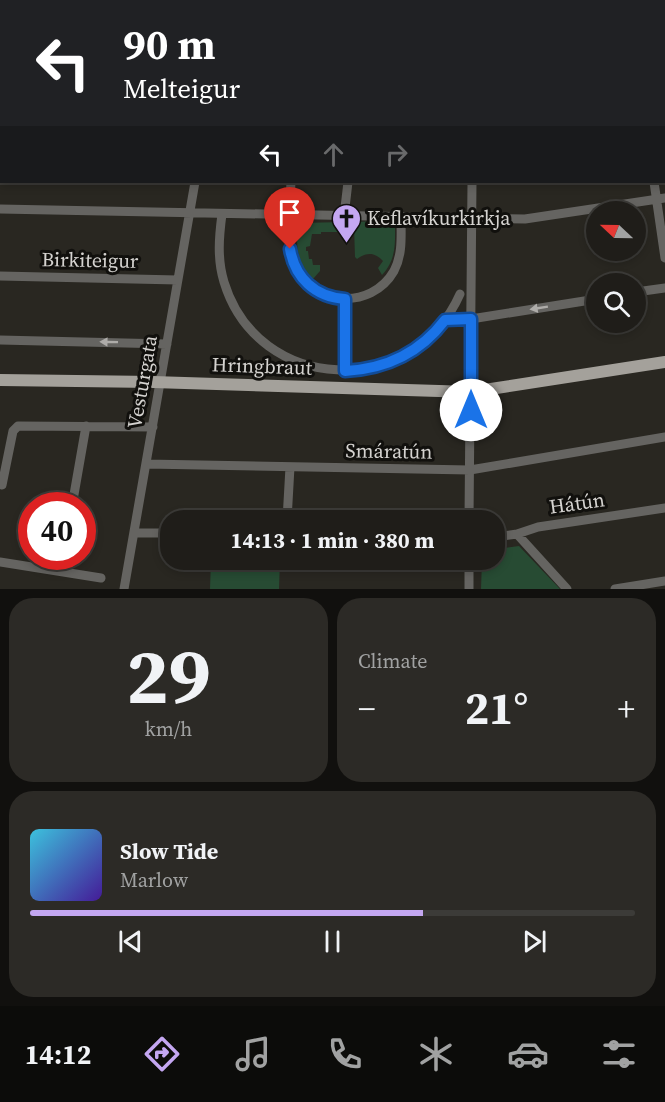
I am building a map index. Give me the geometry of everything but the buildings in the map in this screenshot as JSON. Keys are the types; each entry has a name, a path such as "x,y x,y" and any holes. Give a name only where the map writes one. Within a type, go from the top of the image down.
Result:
{"main road":[{"name":"Hringbraut","path":"0,380 471,392 665,362"}],"street":[{"name":"Vesturgata","path":"124,589 195,183"},
{"path":"291,183 290,249 293,264 306,283 330,297 345,299 363,296 385,283 393,272 400,252 401,217"},
{"path":"344,216 348,183"},
{"path":"469,510 472,183"},
{"path":"654,183 661,199 665,258"},
{"path":"0,209 525,219 661,199"},
{"path":"222,214 219,250 221,272 228,293 251,330 268,345 291,359 318,368 345,371 367,369 389,363 410,353 428,339 445,320 460,294"},
{"name":"Birkiteigur","path":"0,276 178,280"},
{"path":"646,291 665,288"},
{"path":"345,299 345,371"},
{"path":"445,320 471,319 586,301"},
{"path":"0,340 167,344"},
{"path":"2,485 15,427 21,425 153,427"},
{"path":"74,492 86,426"},
{"name":"Smáratún","path":"146,464 470,470 665,437"},
{"path":"288,510 290,467"},
{"name":"Hátún","path":"505,536 538,527 665,508"},
{"path":"134,533 160,533"},
{"path":"517,534 567,589"},
{"path":"0,562 101,578"},
{"path":"469,570 469,589"},
{"path":"615,589 665,581"}],"green space":[{"path":"395,221 393,256 382,275 378,268 383,261 377,256 370,254 357,259 355,257 354,226 340,226 340,232 312,234 310,246 306,247 306,251 313,265 320,265 320,271 313,279 303,266 297,246 297,223"},
{"path":"519,546 560,589 481,589 482,570 505,570 505,548"},
{"path":"211,570 280,570 279,589 210,589"}],"place":[{"name":"Keflavíkurkirkja","path":"346,244"}],"route":[{"path":"290,249 293,264 306,283 324,295 345,299 345,371 367,369 389,363 410,353 428,339 445,320 471,319 471,410"}]}
